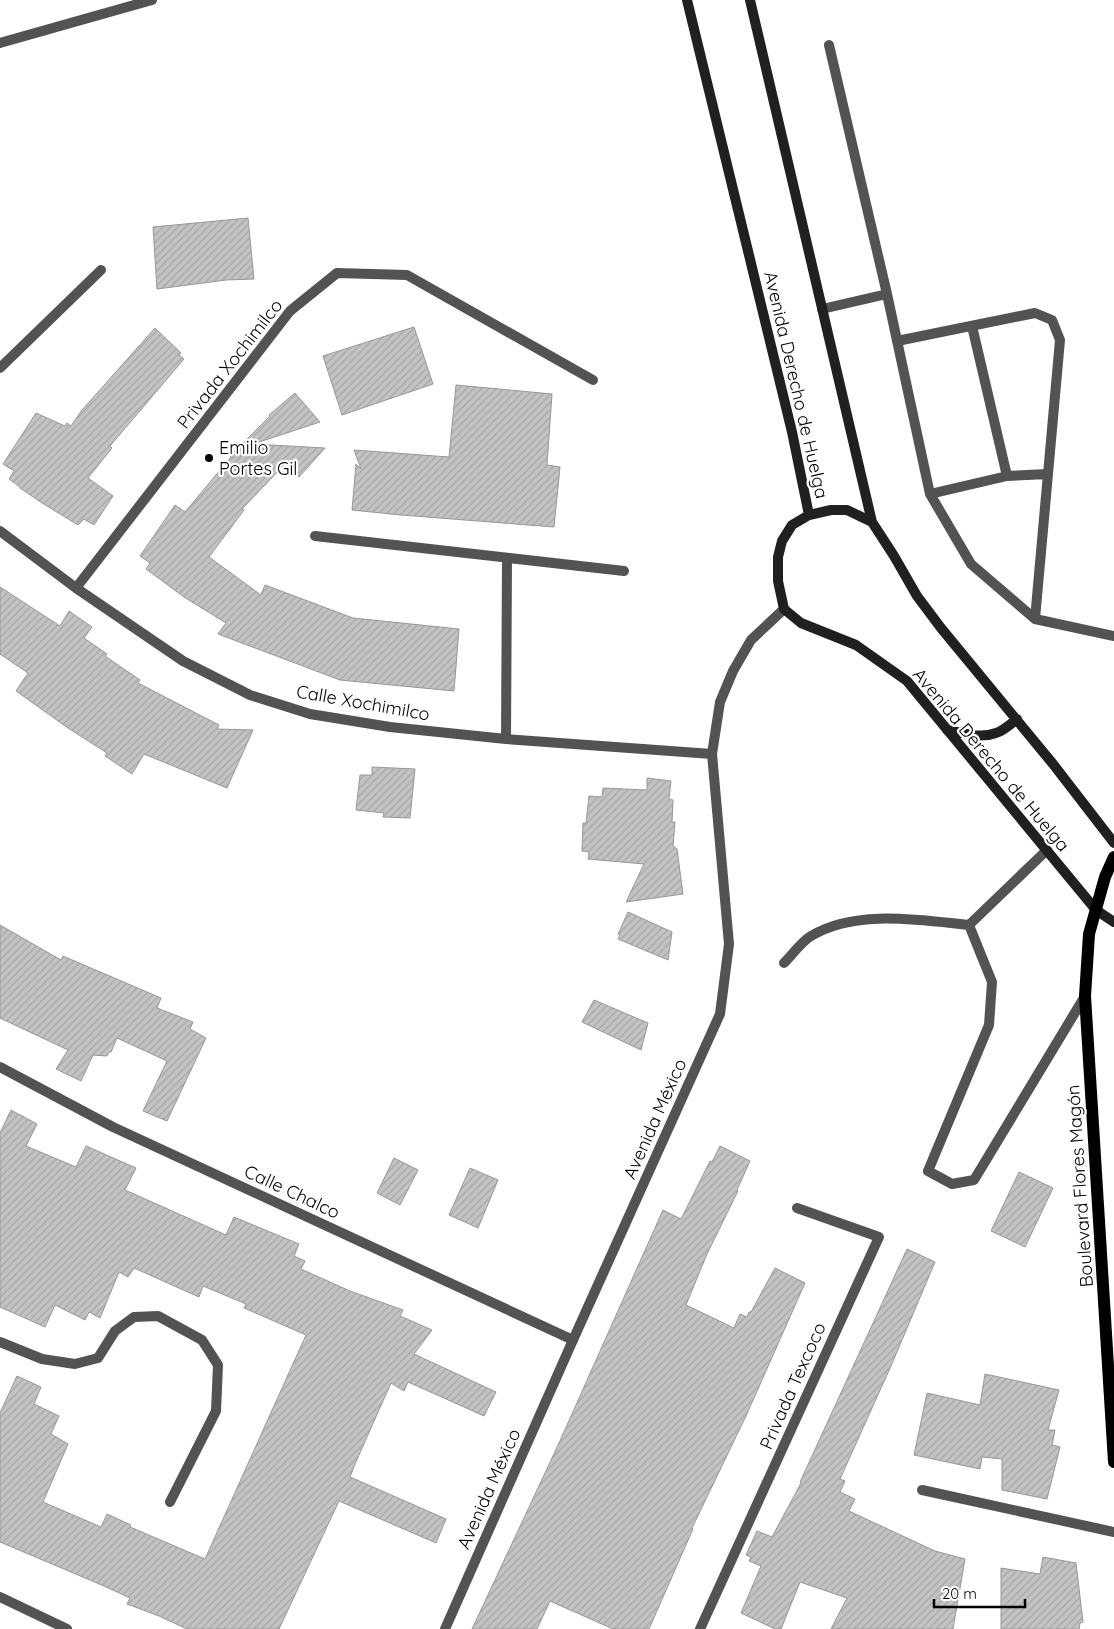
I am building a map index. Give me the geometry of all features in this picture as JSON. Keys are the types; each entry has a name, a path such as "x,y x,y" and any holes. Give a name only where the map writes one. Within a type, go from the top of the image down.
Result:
{"main road":[{"name":"Avenida Derecho de Huelga","path":"687,0 790,422 809,515 792,525 782,541 778,557 778,581 784,609 801,623 856,645 907,681 1096,910 1114,922"},
{"path":"750,0 872,522 917,596 941,628 1017,719 1114,842"},
{"path":"809,515 831,510 847,510 872,522"},
{"path":"948,730 974,736 985,736 998,733 1017,719"},
{"name":"Boulevard Flores Magón","path":"1114,857 1105,877 1090,934 1086,996 1114,1462"}],"street":[{"path":"0,43 152,0"},
{"path":"829,45 887,294 930,494 970,564 1035,619 1114,636"},
{"path":"0,368 100,270"},
{"name":"Privada Xochimilco","path":"76,588 290,311 337,273 408,275 593,380"},
{"path":"822,309 887,294"},
{"path":"897,341 1035,313 1052,320 1060,340 1035,619"},
{"path":"972,326 1007,476"},
{"path":"930,494 1007,476 1048,474"},
{"name":"Calle Xochimilco","path":"0,531 76,588 184,661 250,695 310,714 390,727 506,739 712,754"},
{"path":"315,536 624,571"},
{"path":"506,739 508,558"},
{"name":"Avenida México","path":"444,1629 720,1014 729,944 712,754 720,702 733,671 751,640 784,609"},
{"path":"784,963 810,936 845,921 897,918 969,924 1047,850"},
{"path":"969,924 992,982 989,1025 928,1171 952,1184 974,1180 1086,996"},
{"name":"Calle Chalco","path":"0,1067 113,1127 573,1340"},
{"name":"Privada Texcoco","path":"700,1629 879,1236 797,1208"},
{"path":"0,1342 42,1359 75,1364 98,1358 115,1331 134,1317 158,1316 202,1340 218,1365 216,1411 170,1502"},
{"path":"922,1490 1114,1532"},
{"path":"0,1597 67,1629"}],"building":[{"path":"248,218 254,279 226,280 157,289 153,227"},
{"path":"414,327 433,384 342,415 323,356"},
{"path":"155,328 181,353 179,355 184,359 110,446 112,448 88,478 113,496 94,525 84,519 78,525 20,488 9,479 14,471 3,464 36,413 65,426 67,423 71,426 82,410"},
{"path":"456,385 552,394 547,465 560,467 554,527 352,510 356,464 361,469 354,450 449,457"},
{"path":"295,393 320,422 253,444 325,448 299,477 285,464 242,509 244,510 209,557 261,595 265,585 353,618 459,629 454,691 340,680 218,634 226,623 184,597 146,569 150,563 140,556 175,505 185,512 230,456 269,415"},
{"path":"0,587 60,626 69,611 92,627 84,638 107,654 105,656 140,680 138,683 219,725 217,729 253,730 227,788 144,754 132,774 105,756 107,753 16,691 28,673 0,654"},
{"path":"372,767 415,769 410,818 383,817 384,813 356,810 360,775 372,775"},
{"path":"647,778 671,781 669,799 673,800 672,822 675,822 673,846 677,849 683,894 626,902 644,864 588,859 589,852 582,851 583,823 586,823 589,796 602,797 603,788 647,790"},
{"path":"628,912 672,932 668,960 618,939 620,935 618,934"},
{"path":"0,925 61,960 63,956 161,998 157,1008 193,1022 190,1029 206,1038 167,1121 143,1111 167,1061 117,1038 111,1052 107,1056 93,1055 81,1081 56,1069 68,1050 0,1018"},
{"path":"594,1000 648,1023 641,1050 582,1022"},
{"path":"11,1110 37,1124 26,1146 76,1167 86,1146 136,1168 125,1190 226,1235 234,1217 299,1244 294,1256 305,1261 301,1269 350,1291 403,1310 400,1316 432,1330 414,1354 496,1392 484,1416 408,1382 404,1391 391,1383 355,1464 350,1477 446,1519 436,1543 339,1501 279,1629 187,1629 127,1604 130,1598 0,1542 0,1413 17,1376 41,1387 34,1404 59,1416 51,1434 68,1444 43,1502 101,1527 107,1514 131,1525 130,1527 205,1559 306,1335 244,1308 246,1304 203,1286 199,1297 134,1268 128,1277 119,1272 100,1318 89,1312 85,1320 55,1305 45,1327 0,1307 0,1133"},
{"path":"720,1146 750,1161 738,1191 707,1254 686,1305 734,1328 740,1314 747,1317 749,1312 751,1312 775,1268 805,1283 746,1416 692,1528 649,1629 613,1629 550,1601 537,1629 472,1629 559,1443 663,1210 681,1219 710,1161 712,1162"},
{"path":"394,1158 418,1170 400,1205 377,1193"},
{"path":"470,1168 498,1180 478,1228 449,1215"},
{"path":"1019,1172 1053,1188 1025,1247 991,1231"},
{"path":"907,1249 935,1262 840,1479 845,1481 840,1492 855,1499 849,1511 935,1551 965,1559 953,1629 831,1629 847,1598 800,1582 781,1629 775,1629 741,1613 761,1566 749,1561 751,1557 746,1555 757,1531 772,1537 801,1483"},
{"path":"985,1374 1059,1390 1048,1430 1055,1430 1052,1445 1060,1447 1047,1499 1002,1490 1002,1459 982,1457 980,1469 914,1455 927,1393 980,1405"},
{"path":"1043,1557 1076,1563 1083,1622 1080,1623 1079,1629 1001,1629 1001,1568 1040,1574"}],"place":[{"name":"Emilio Portes Gil","path":"209,458"}]}
